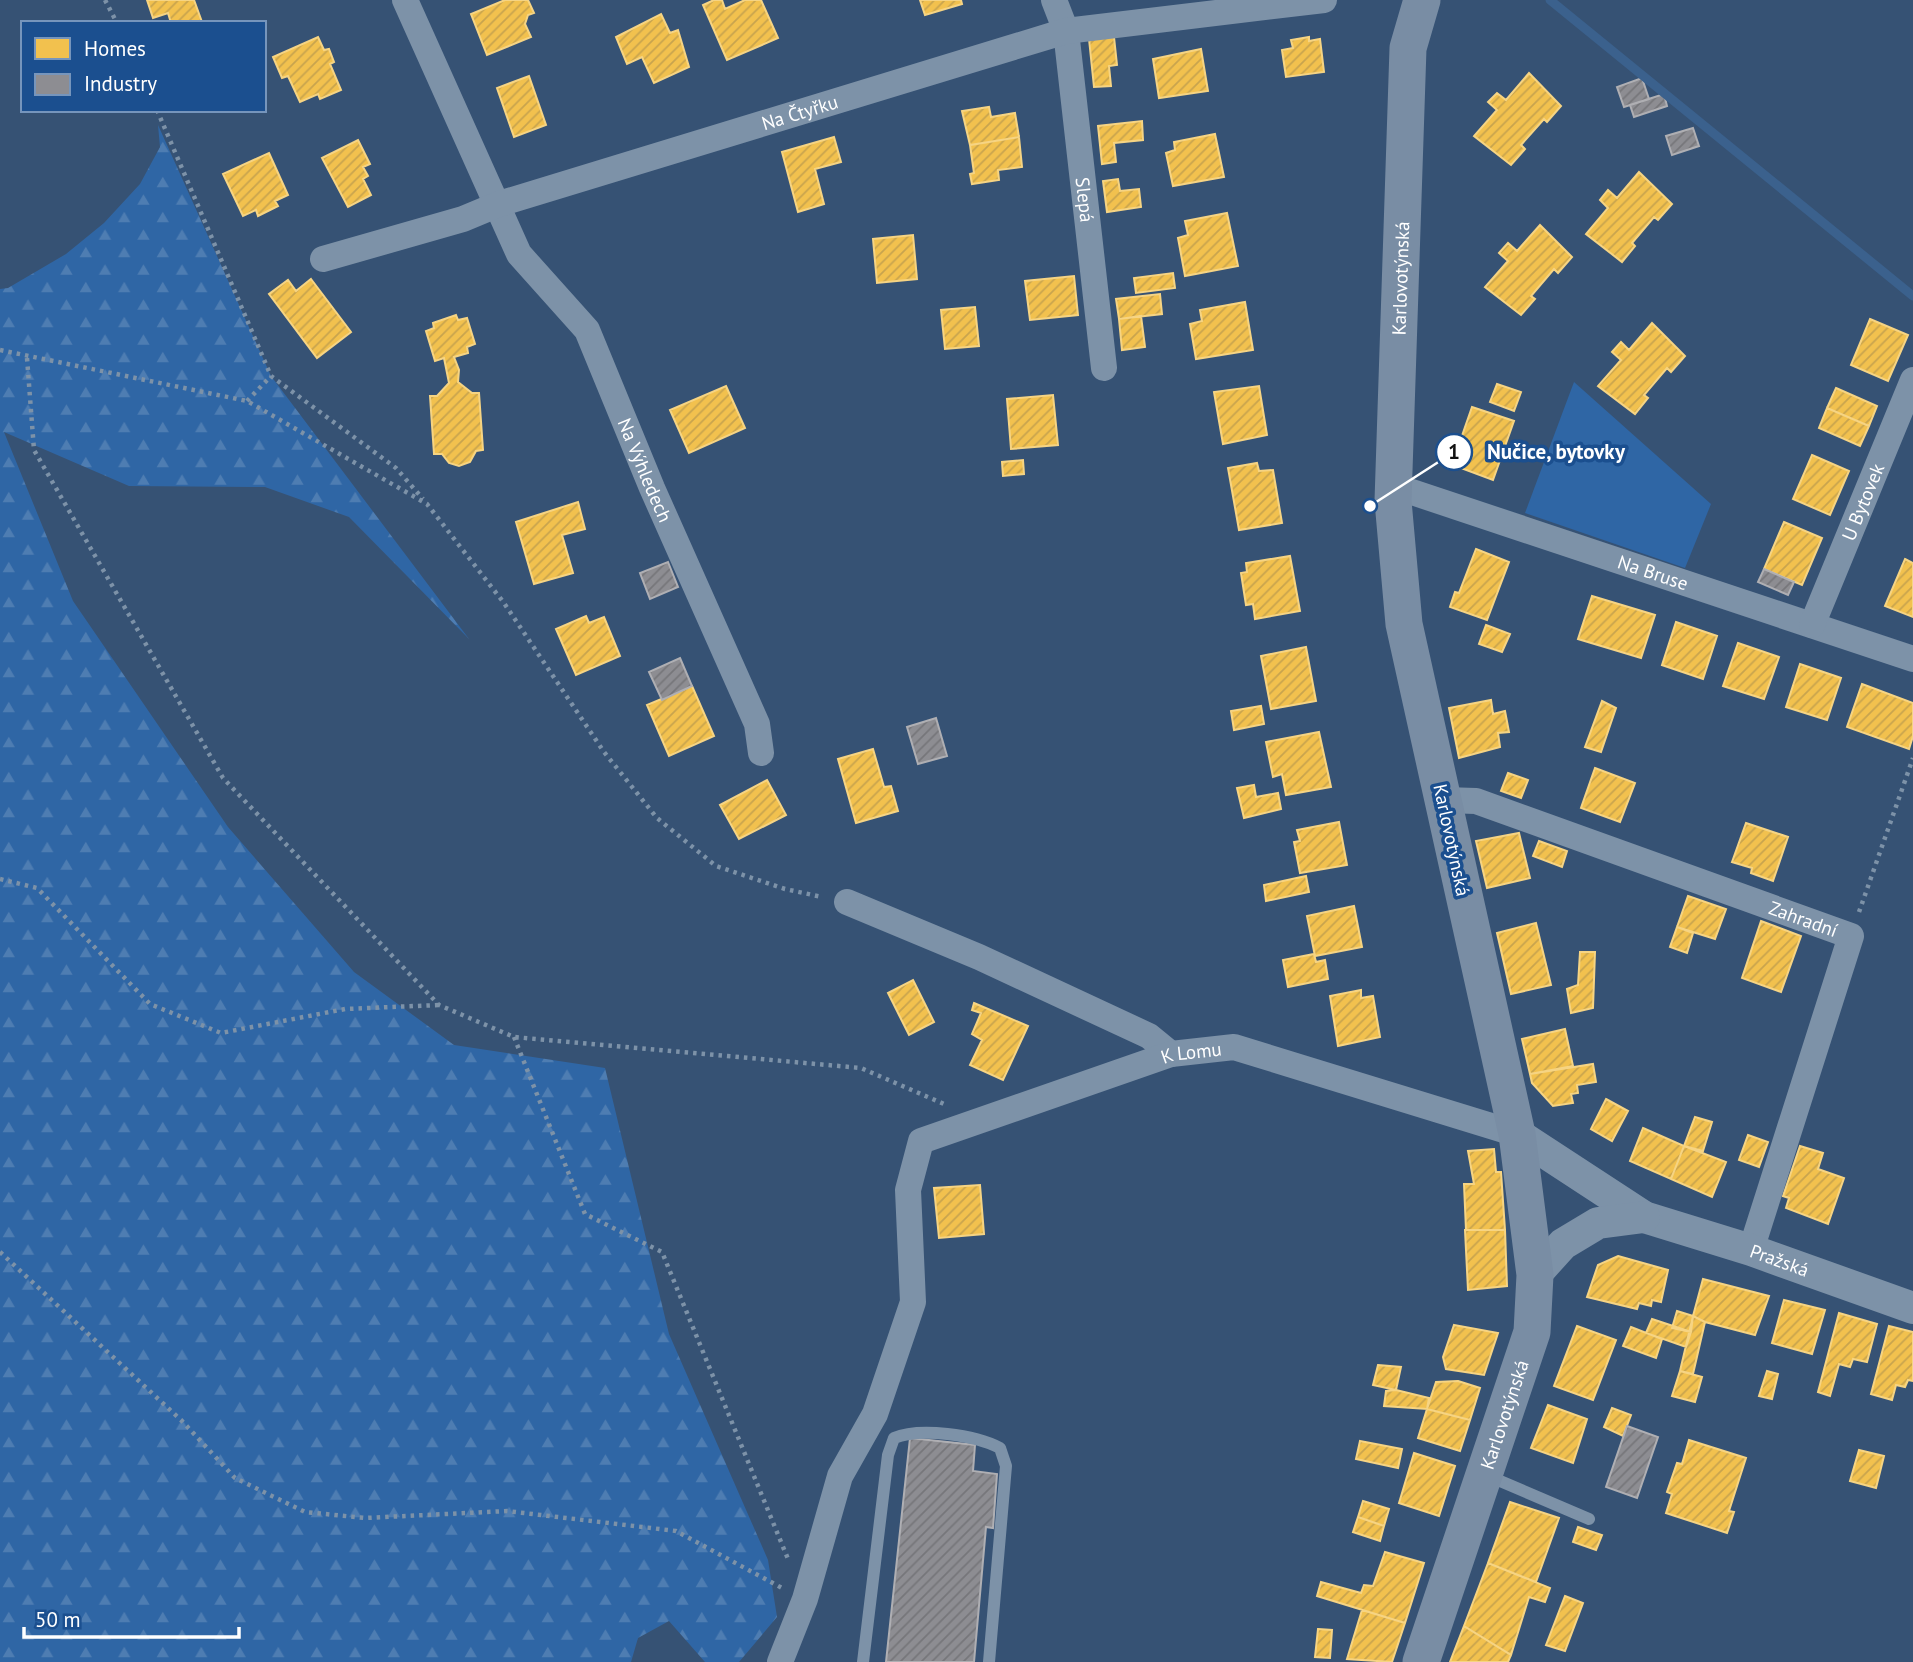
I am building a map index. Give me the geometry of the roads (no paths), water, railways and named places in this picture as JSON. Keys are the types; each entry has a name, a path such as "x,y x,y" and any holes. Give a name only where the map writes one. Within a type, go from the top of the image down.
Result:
{"main road":[{"name":"Karlovotýnská","path":"1421,1662 1532,1332 1535,1275 1517,1134 1404,624 1394,485 1408,48 1422,0"}],"street":[{"path":"405,0 499,204"},
{"name":"Slepá","path":"1054,0 1066,31 1104,368"},
{"name":"Na Čtyřku","path":"323,259 463,219 499,204 1066,31 1324,0"},
{"name":"Na Výhledech","path":"499,204 519,254 587,330 652,488 757,724 761,753"},
{"name":"U Bytovek","path":"1812,625 1913,380"},
{"name":"Na Bruse","path":"1394,485 1913,659"},
{"name":"Zahradní","path":"1444,800 1476,801 1851,936 1752,1250"},
{"name":"K Lomu","path":"847,902 979,957 1112,1019 1149,1037 1171,1054 1234,1047 1517,1134"},
{"path":"780,1662 805,1599 840,1476 875,1414 914,1302 908,1190 921,1142 1171,1054"},
{"name":"Pražská","path":"1517,1134 1644,1217 1752,1250 1913,1308"},
{"name":"Pražská","path":"1535,1275 1563,1244 1598,1223 1644,1217"}],"lane":[{"path":"863,1662 888,1455 894,1438 910,1432 984,1440 1000,1448 1006,1466 989,1662"},
{"path":"1486,1475 1589,1519"}],"waterway":[{"path":"1550,0 1913,296"}],"place":[{"name":"Nučice, bytovky","path":"1370,506"}]}
